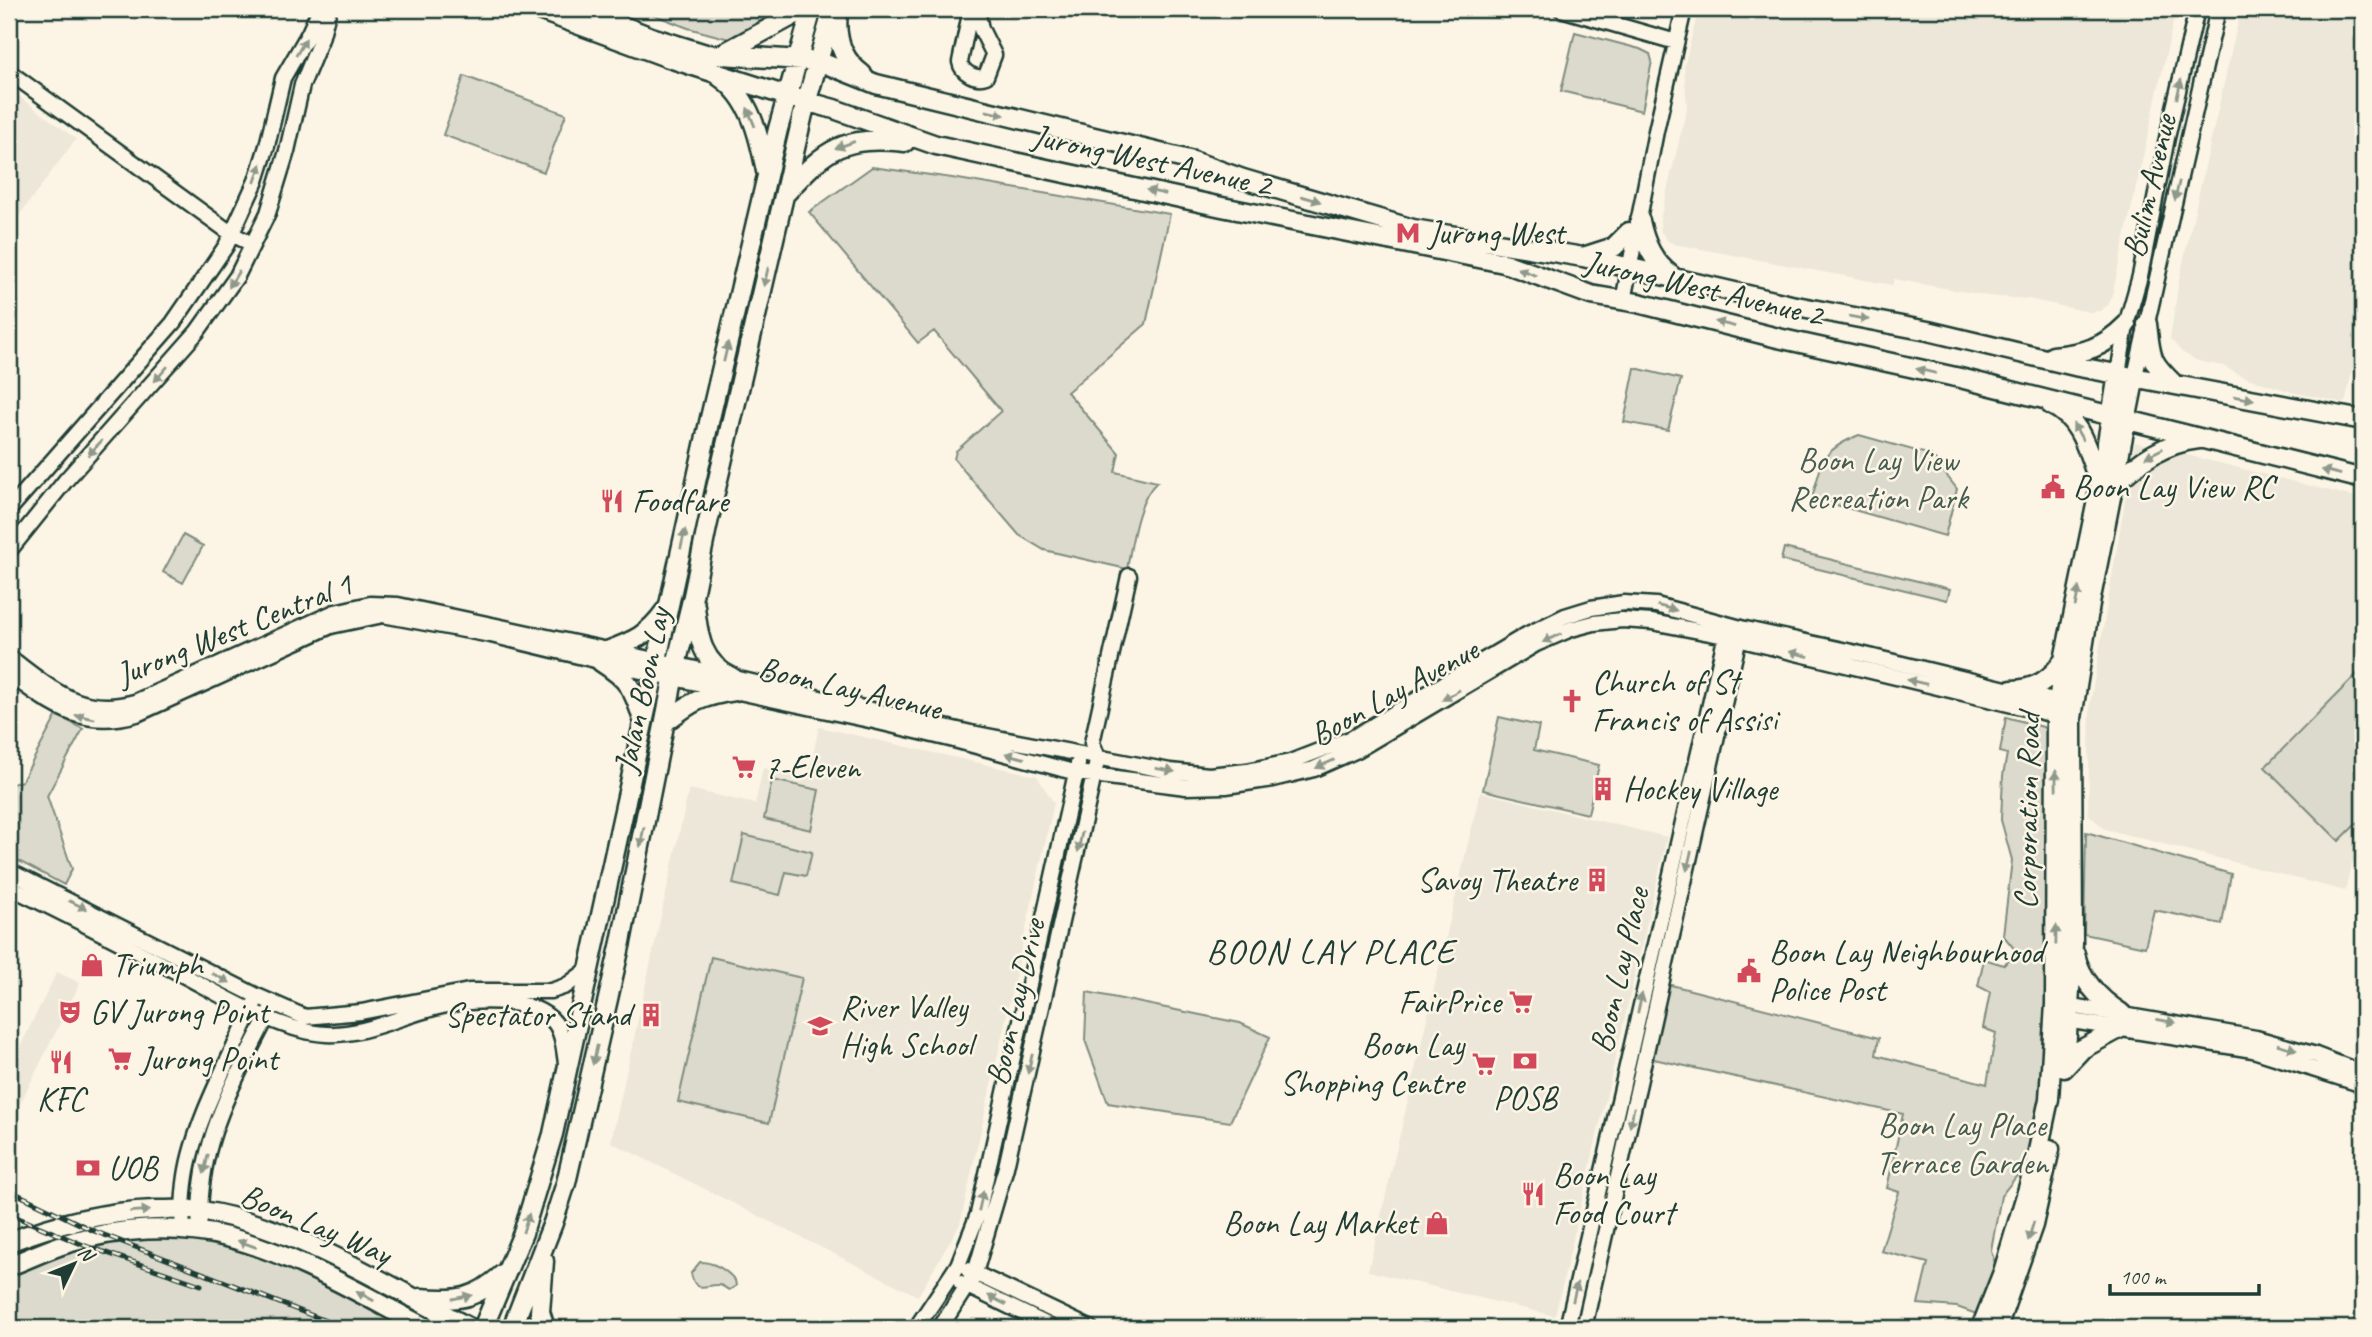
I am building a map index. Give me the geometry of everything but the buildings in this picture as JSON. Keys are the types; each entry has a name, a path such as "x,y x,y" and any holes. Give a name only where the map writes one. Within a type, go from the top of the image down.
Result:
{"main road":[{"name":"Jurong West Avenue 2","path":"536,9 669,58 936,145 1223,207 1504,263 1591,295 1638,303 1778,338 1960,378 2363,479"},
{"name":"Jurong West Avenue 2","path":"579,9 651,37 706,54 818,61 876,84 1193,161 1243,179 1413,229 1583,257 1791,305 1928,331 2177,387 2363,419"},
{"path":"722,54 794,15 800,9"},
{"name":"Jalan Boon Lay","path":"483,1328 523,1233 553,1134 668,605 767,178 812,9"},
{"name":"Jalan Boon Lay","path":"512,1328 566,1183 621,942 707,527 806,101 833,9"},
{"path":"839,9 836,28 840,47 857,70 876,84"},
{"path":"710,70 733,86 747,108 760,144 767,178"},
{"path":"786,193 818,159 833,149 859,140 936,145"},
{"path":"1583,257 1614,247 1634,226 1651,255 1672,276"},
{"path":"2147,324 2153,363 2177,387"},
{"path":"2039,357 2085,352 2107,342 2126,325"},
{"name":"Corporation Road","path":"1981,1328 2003,1272 2035,1165 2049,1099 2073,944 2064,710 2091,598 2127,375"},
{"path":"2035,398 2056,407 2078,428 2108,485 2151,454 2164,448 2203,439"},
{"name":"Corporation Road","path":"1997,1328 2034,1224 2064,1068 2064,660 2108,485"},
{"path":"665,722 692,702 734,684 718,671 703,649 693,596"},
{"path":"644,723 631,686 604,657 654,627 668,605"},
{"path":"2012,690 2029,689 2055,673 2064,660"},
{"path":"2064,1068 2082,1049 2120,1021 2088,985 2076,960 2073,944"},
{"name":"Boon Lay Way","path":"9,1242 61,1223 98,1214 192,1210 230,1217 280,1233 326,1254 470,1328"},
{"name":"Boon Lay Way","path":"9,1266 67,1243 103,1235 141,1230 190,1231 228,1237 293,1261 406,1322 426,1328"},
{"path":"545,1240 540,1312 545,1328"},
{"path":"411,1297 447,1300 468,1298 485,1290 506,1272"}],"street":[{"path":"9,510 173,323 201,285 232,234 256,181 283,78 320,9"},
{"path":"9,551 66,480 213,312 237,276 268,213 287,151 302,85 330,9"},
{"path":"1561,9 1676,42"},
{"path":"1619,301 1684,9"},
{"name":"Bulim Avenue","path":"2127,375 2126,325 2140,276 2167,138 2197,9"},
{"name":"Bulim Avenue","path":"2127,375 2147,324 2218,9"},
{"path":"9,72 232,234 252,244"},
{"path":"1080,754 1092,743 1129,576"},
{"name":"Boon Lay Avenue","path":"655,668 971,733 1170,771 1209,775 1290,762 1352,738 1528,634 1564,616 1591,608 1624,603 1656,605 1733,632 2064,710"},
{"name":"Jurong West Central 1","path":"9,657 60,695 79,703 117,707 135,702 335,612 370,604 420,609 604,657"},
{"name":"Jurong West Central 1","path":"9,674 51,704 74,715 102,720 120,719 137,714 331,626 383,615 655,668"},
{"name":"Boon Lay Avenue","path":"734,684 1077,772 1186,787 1226,786 1314,769 1357,750 1536,645 1571,629 1622,620 1733,632 1861,654 2012,690 2064,710"},
{"name":"Boon Lay Place","path":"1567,1328 1624,1074 1733,632"},
{"name":"Boon Lay Place","path":"1584,1328 1640,1079 1733,632"},
{"path":"1092,743 1098,757"},
{"name":"Boon Lay Drive","path":"916,1328 954,1271 978,1214 1080,754"},
{"name":"Boon Lay Drive","path":"940,1328 971,1279 1006,1167 1098,757"},
{"path":"9,871 254,1003"},
{"path":"9,887 271,1011 289,1026 326,1034 346,1033 436,1007 488,1003 528,1005 543,1012 556,1024 562,1040 566,1068"},
{"path":"271,1011 305,1017 333,1016 468,991 551,991 566,986 590,968"},
{"path":"192,1210 186,1174 200,1128 254,1003"},
{"path":"190,1231 192,1210 208,1154 235,1082 271,1011"},
{"path":"2062,1012 2256,1038 2316,1055 2363,1073"},
{"path":"2120,1021 2253,1050 2363,1085"},
{"path":"254,1043 270,1032 289,1026"},
{"path":"1624,1074 1634,1074 1640,1079"},
{"path":"954,1271 1033,1301 1090,1328"},
{"path":"971,1279 1027,1315 1054,1328"},
{"path":"1027,1315 1033,1301"}],"shaded area":[{"path":"1699,9 2176,9 2108,305 2100,311 2089,312 2028,299 1988,296 1894,279 1892,285 1668,241 1661,232 1660,220 1687,108 1684,66"},
{"path":"2241,9 2363,9 2363,322 2345,403 2291,392 2242,376 2223,366 2198,361 2183,353 2170,339 2179,280"},
{"path":"9,89 76,139 9,229"},
{"path":"2135,442 2363,499 2363,851 2352,863 2345,891 2105,829 2088,814 2090,705"},
{"name":"River Valley High School","path":"819,727 1037,776 1054,803 960,1224 918,1296 611,1142 689,789 755,804 763,768 808,777"},
{"name":"Boon Lay Place","path":"1480,792 1667,837 1555,1316 1368,1271"},
{"path":"57,972 80,983 20,1104 9,1098 9,1069"}],"green space":[{"path":"639,9 792,9 744,43 688,28"},
{"path":"1575,32 1650,54 1652,61 1642,111 1561,91"},
{"path":"464,76 566,114 544,172 443,135"},
{"path":"872,167 1170,214 1146,324 1067,392 1119,453 1115,472 1157,482 1140,511 1127,569 1044,550 1019,535 954,459 956,451 1001,411 934,331 918,343 809,212"},
{"path":"1635,368 1681,379 1668,430 1624,422"},
{"name":"Boon Lay View Recreation Park","path":"1859,435 1931,455 1957,489 1945,536 1812,498 1821,466 1830,452"},
{"path":"183,535 203,546 183,583 163,572"},
{"path":"1784,548 1950,589 1947,600 1781,560"},
{"path":"2363,668 2363,817 2339,841 2265,767"},
{"path":"57,715 83,729 47,796 72,869 64,885 9,856 9,785 22,781"},
{"path":"1499,717 1539,726 1534,750 1599,765 1588,814 1483,790"},
{"name":"Boon Lay Place Terrace Garden","path":"2006,717 2043,727 2052,737 2049,1036 2030,1159 2001,1196 1991,1250 1997,1270 1982,1316 1957,1307 1918,1304 1928,1263 1881,1251 1899,1192 1887,1188 1903,1114 1649,1058 1667,984 1879,1038 1876,1055 1987,1084 1996,1033 1983,1028 1990,992 1978,986 1984,959 2004,965 2016,951 2003,935 2012,860 2001,820 2007,754 2000,752"},
{"path":"772,780 819,790 811,830 764,819"},
{"path":"2086,832 2231,874 2222,924 2154,910 2145,947 2084,934"},
{"path":"744,835 812,852 806,876 786,872 780,895 733,884"},
{"path":"711,957 802,978 769,1123 678,1102"},
{"path":"1087,992 1240,1023 1270,1037 1230,1122 1108,1103 1085,1040"},
{"path":"173,1231 272,1254 408,1328 9,1328 9,1269 68,1245"},
{"path":"700,1262 710,1263 724,1270 735,1280 736,1286 729,1290 720,1285 702,1287 695,1284 691,1273"}],"railway":[{"path":"9,1190 94,1231 344,1328"},
{"path":"9,1214 86,1246 201,1285"}],"place":[{"name":"Jurong West","path":"1408,233"},
{"name":"Boon Lay View RC","path":"2053,487"},
{"name":"Foodfare","path":"612,501"},
{"name":"Church of St Francis of Assisi","path":"1572,701"},
{"name":"7-Eleven","path":"744,767"},
{"name":"Hockey Village","path":"1603,789"},
{"name":"Savoy Theatre","path":"1597,880"},
{"name":"Triumph","path":"92,965"},
{"name":"Boon Lay Neighbourhood Police Post","path":"1749,971"},
{"name":"FairPrice","path":"1521,1002"},
{"name":"GV Jurong Point","path":"70,1012"},
{"name":"Spectator Stand","path":"651,1015"},
{"name":"River Valley High School","path":"820,1026"},
{"name":"Jurong Point","path":"120,1059"},
{"name":"POSB","path":"1525,1061"},
{"name":"KFC","path":"61,1062"},
{"name":"Boon Lay Shopping Centre","path":"1484,1064"},
{"name":"UOB","path":"88,1168"},
{"name":"Boon Lay Food Court","path":"1533,1194"},
{"name":"Boon Lay Market","path":"1437,1223"}],"district":[{"name":"BOON LAY PLACE","path":"1331,951"}]}
